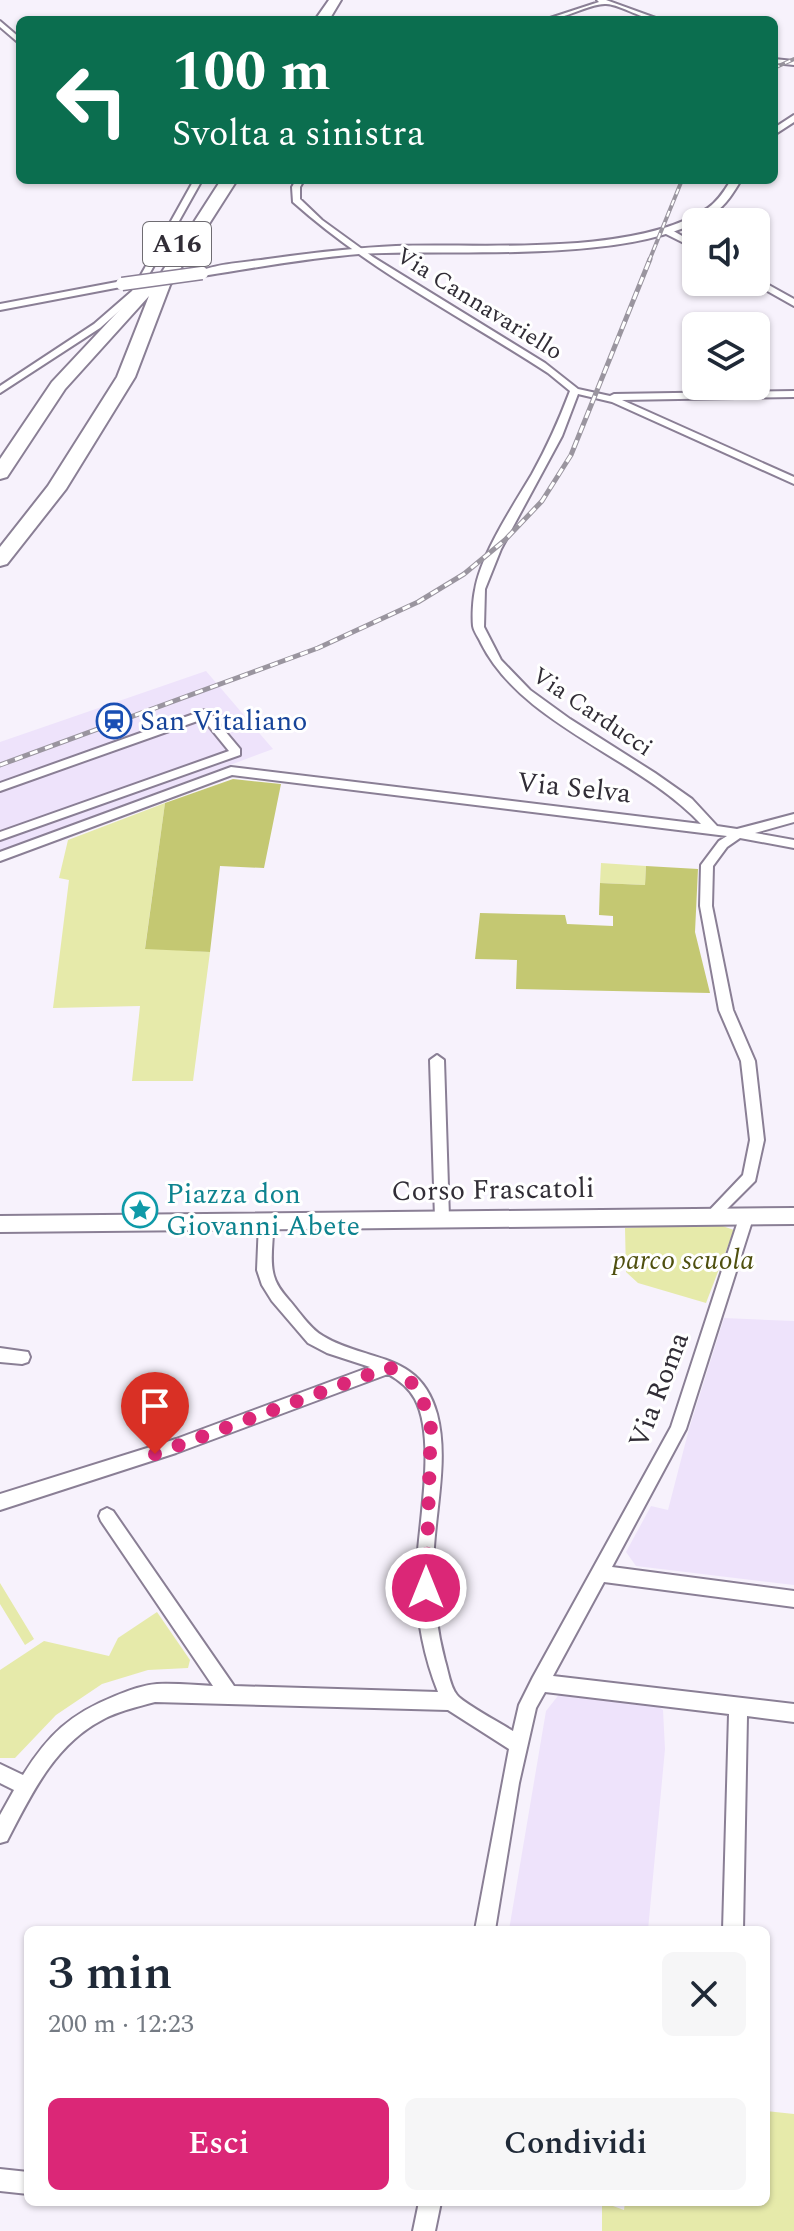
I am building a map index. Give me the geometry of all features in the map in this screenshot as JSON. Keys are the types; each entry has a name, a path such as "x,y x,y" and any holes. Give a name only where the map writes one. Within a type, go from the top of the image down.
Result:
{"highway":[{"name":"A16","path":"0,473 58,386 146,290 215,184"},
{"name":"A16","path":"0,560 56,489 126,377 162,285 226,184"}],"street":[{"path":"559,16 602,1 646,16"},
{"path":"0,23 16,38"},
{"path":"0,390 97,326 135,292 196,184"},
{"name":"Via Cannavariello","path":"298,184 296,200 319,223 419,292 513,347 575,391"},
{"path":"0,307 122,284 360,251 587,243 667,231 699,218 717,206 733,184"},
{"path":"667,231 682,239"},
{"path":"770,289 794,303"},
{"path":"575,391 606,397 794,394"},
{"name":"Via Carducci","path":"575,391 557,436 513,514 480,589 477,609 482,640 508,679 692,806 713,829"},
{"path":"606,397 794,481"},
{"path":"0,787 205,714 236,752 0,836"},
{"name":"Via Selva","path":"0,857 231,771 713,829 794,844"},
{"path":"708,1216 750,1177 757,1140 748,1061 726,1010 706,906 707,865 723,844 739,833 794,818"},
{"path":"437,1060 442,1218"},
{"name":"Via Roma","path":"486,1926 528,1705 678,1429 747,1215"},
{"name":"Corso Frascatoli","path":"0,1224 794,1216"},
{"path":"266,1222 267,1280 305,1331 320,1343 389,1367 416,1386 431,1420 426,1611 433,1660 450,1701"},
{"path":"0,1355 22,1357"},
{"path":"0,1502 176,1446 389,1367"},
{"path":"107,1516 229,1694"},
{"path":"601,1574 794,1599"},
{"path":"539,1683 794,1713"},
{"path":"0,1834 51,1747 83,1718 118,1701 155,1693 450,1701 519,1745"},
{"path":"733,1926 738,1706"},
{"path":"0,1773 26,1787"},
{"path":"0,2180 24,2183"},
{"path":"424,2231 429,2206"}],"shaded area":[{"path":"206,671 273,749 0,851 0,742"},
{"path":"724,1318 794,1321 794,1585 636,1566 626,1552 651,1506 668,1510 689,1429"},
{"path":"561,1692 654,1703 663,1710 665,1749 648,1926 510,1926 546,1711"}],"green space":[{"path":"233,779 281,784 264,868 220,866 210,952 145,949 165,803"},
{"path":"165,803 145,948 210,952 193,1081 132,1081 140,1006 53,1008 69,880 59,878 68,840"},
{"path":"601,863 646,866 645,885 600,883"},
{"path":"646,866 698,869 695,932 710,993 516,989 517,960 475,959 480,913 565,915 567,924 613,926 613,916 599,915 600,883 645,885"},
{"name":"parco scuola","path":"714,1223 734,1230 706,1303 638,1283 626,1272 625,1228"},
{"path":"0,1583 34,1639 25,1645 0,1604"},
{"path":"157,1612 190,1660 188,1668 148,1670 102,1684 56,1715 15,1758 0,1758 0,1670 44,1641 109,1656 118,1638"},
{"path":"770,2111 794,2114 794,2231 602,2231 602,2206 624,2210 624,2206 770,2206"}],"railway":[{"path":"778,66 794,59"},
{"path":"649,261 680,184"},
{"path":"0,765 318,648 418,602 464,574 505,540 542,501 571,455 650,259"}],"place":[{"name":"San Vitaliano","path":"114,721"},
{"name":"Piazza don Giovanni Abete","path":"140,1210"}],"route":[{"path":"155,1454 389,1367 406,1376 416,1386 431,1420 426,1588"}]}
